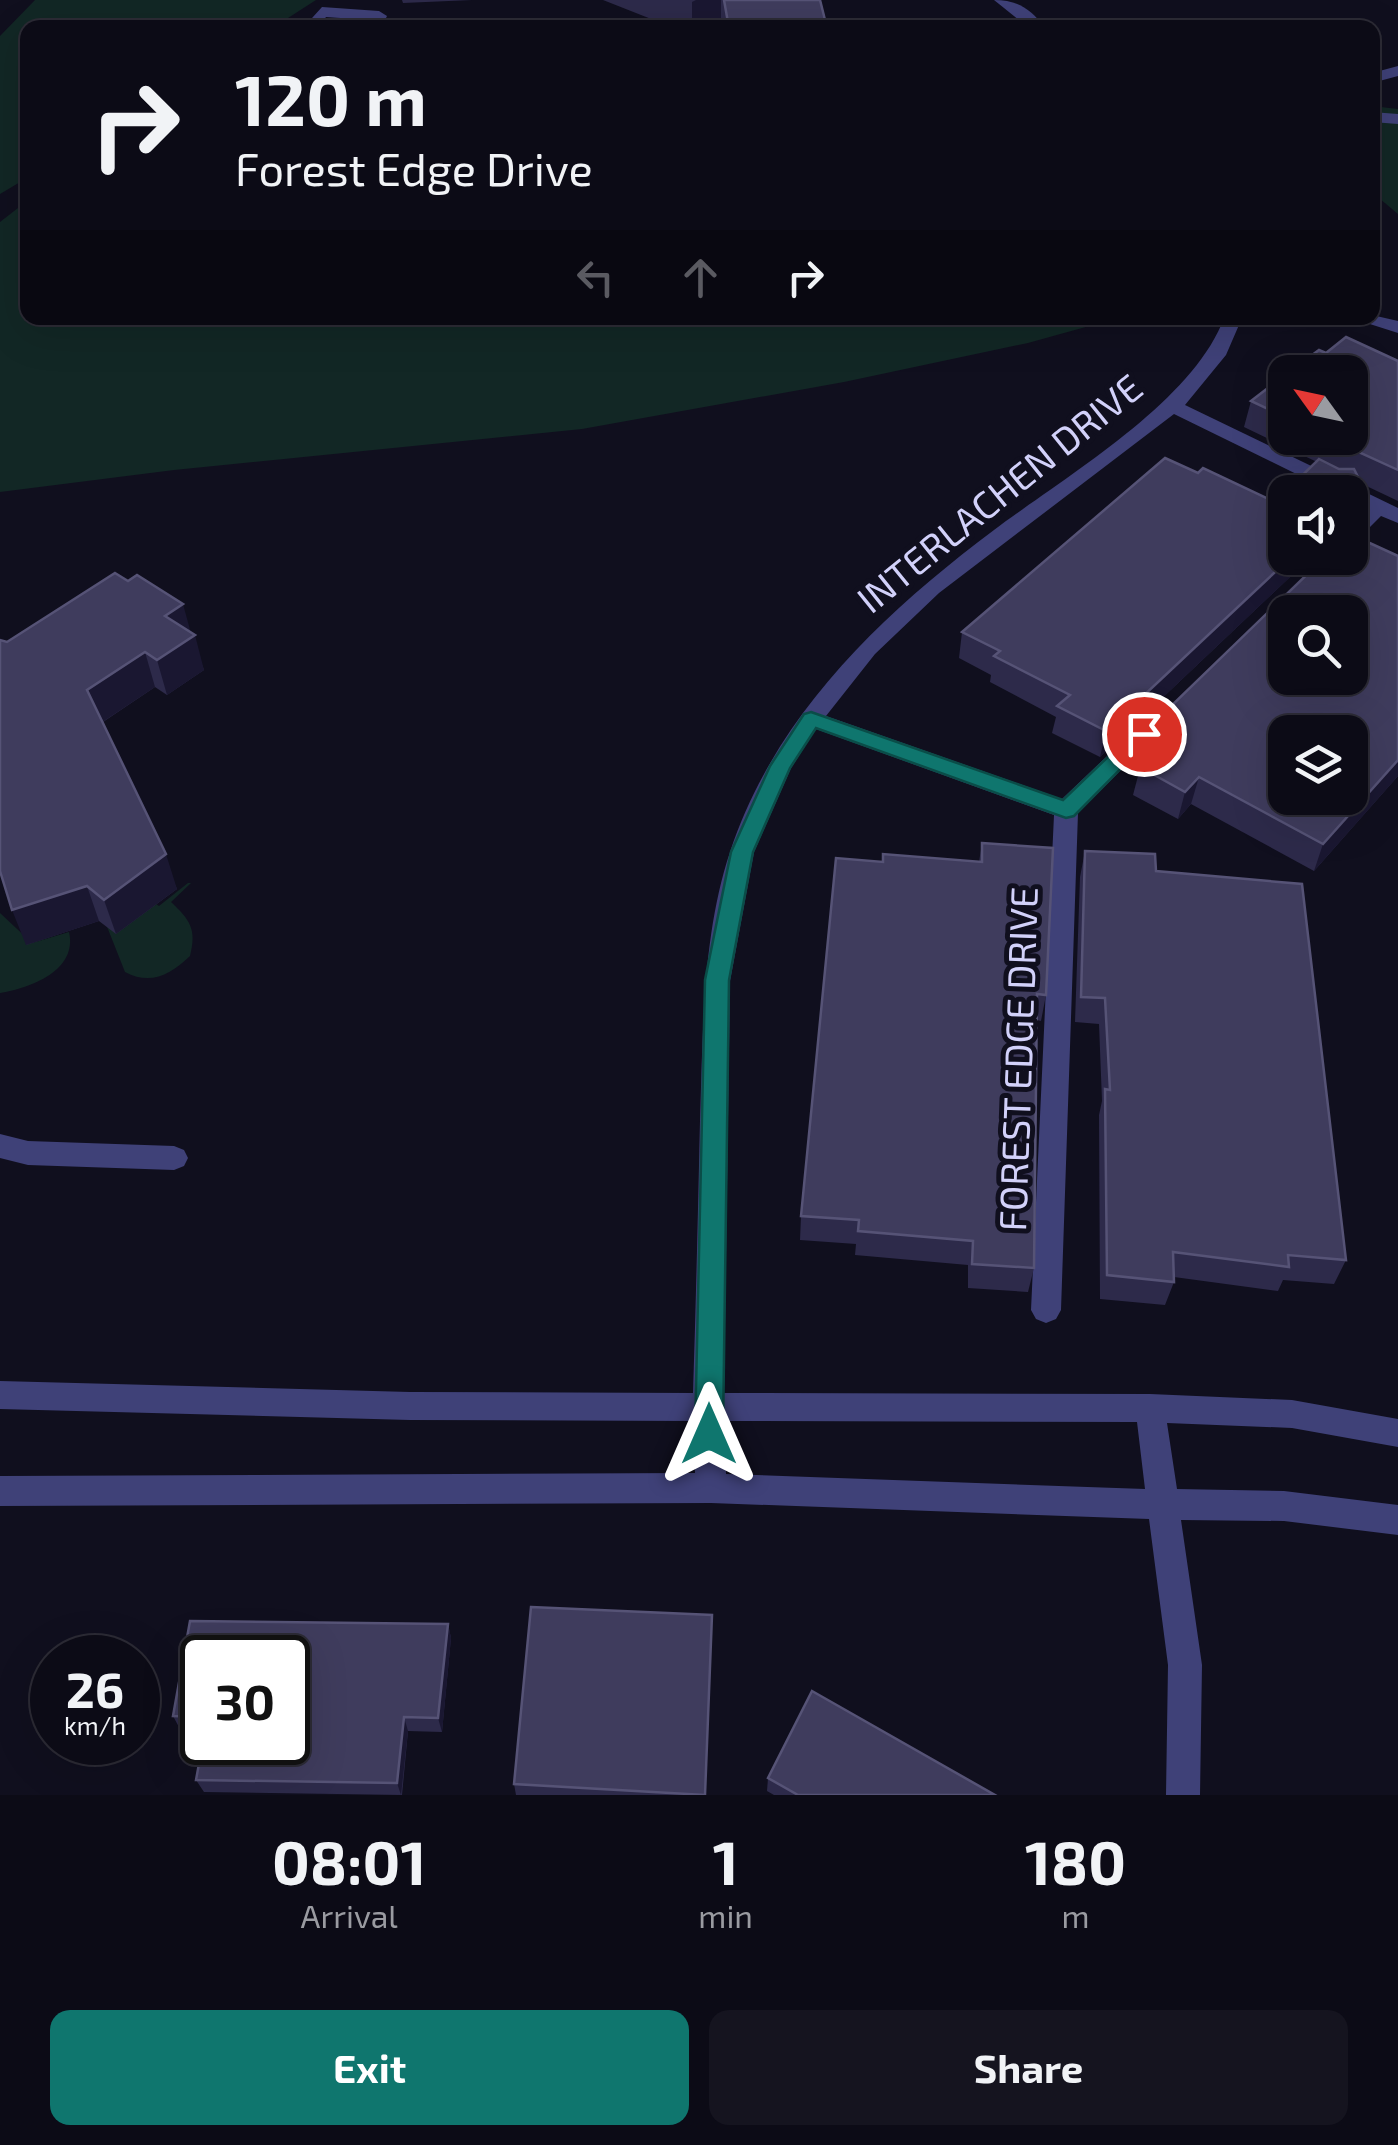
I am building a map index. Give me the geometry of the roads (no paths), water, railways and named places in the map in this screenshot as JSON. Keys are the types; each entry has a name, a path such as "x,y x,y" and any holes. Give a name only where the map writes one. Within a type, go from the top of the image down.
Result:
{"street":[{"path":"1002,0 1031,20"},
{"path":"316,20 322,12 379,16 377,20"},
{"name":"INTERLACHEN DRIVE","path":"711,1488 708,1407 717,980 742,852 780,766 866,649 931,588 1172,406 1200,380 1231,325"},
{"path":"1172,406 1389,511"},
{"path":"811,719 1066,810 1176,704"},
{"name":"FOREST EDGE DRIVE","path":"1046,1310 1066,810"},
{"path":"0,1146 28,1154 174,1158"},
{"path":"0,1395 410,1406 1150,1408 1292,1414 1398,1433"},
{"path":"1150,1408 1186,1666 1183,1795"},
{"path":"0,1491 711,1488 1162,1506 1284,1506 1398,1520"}]}
